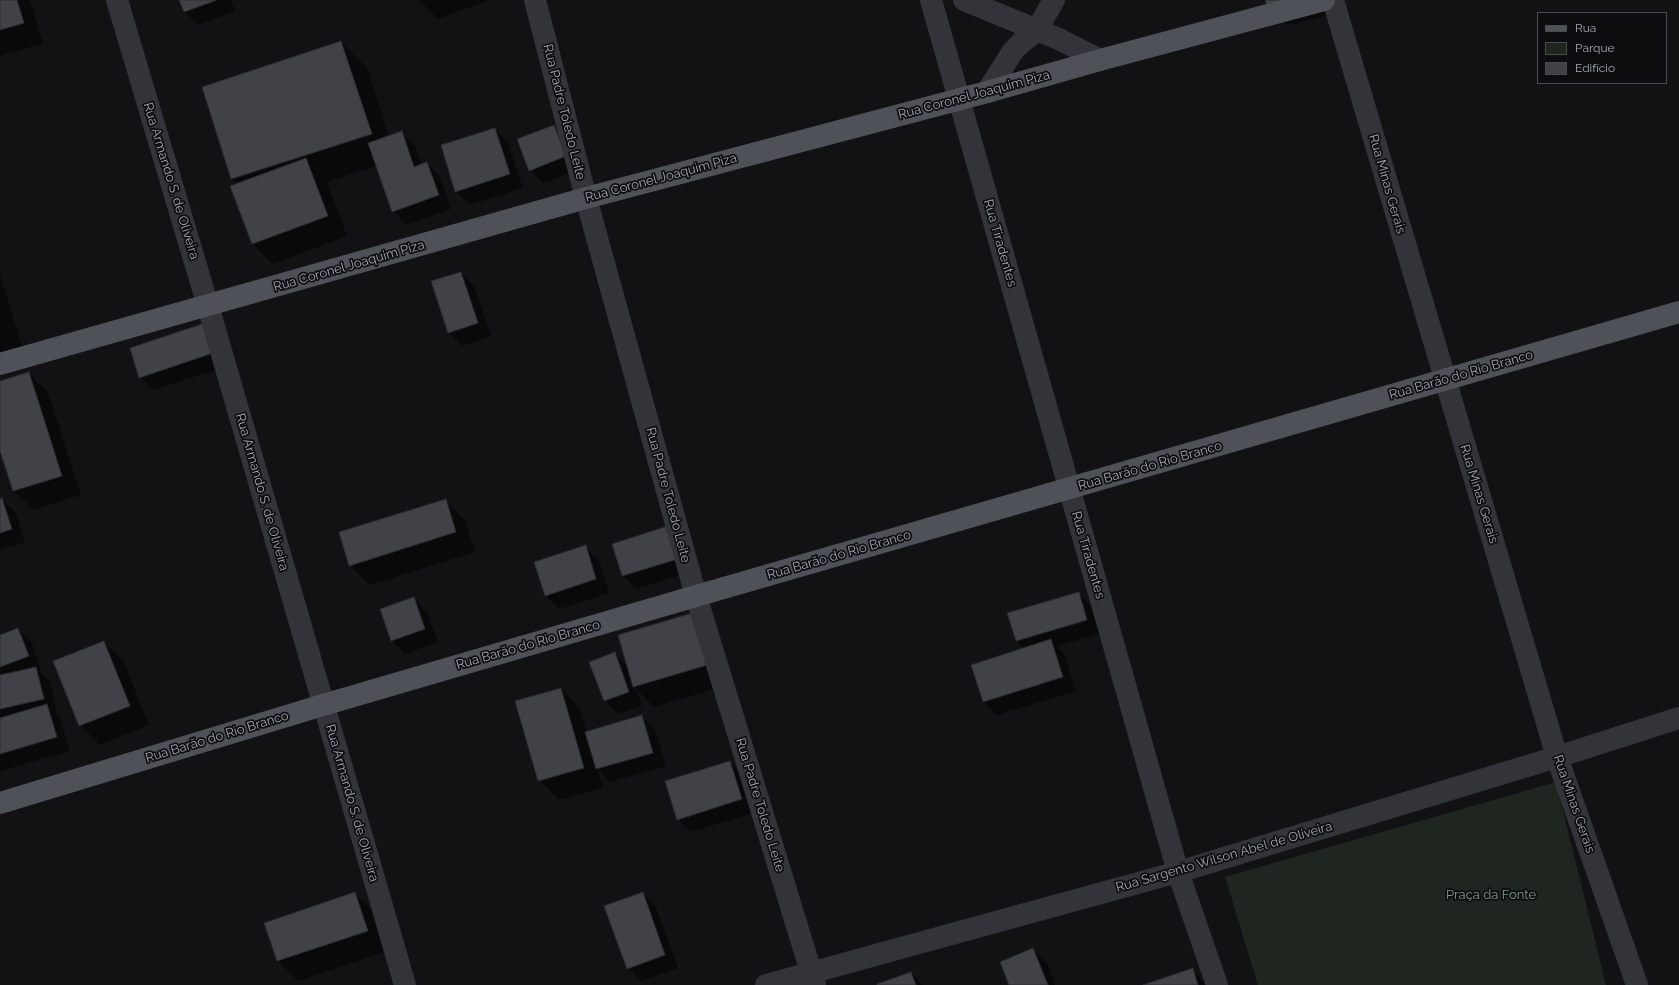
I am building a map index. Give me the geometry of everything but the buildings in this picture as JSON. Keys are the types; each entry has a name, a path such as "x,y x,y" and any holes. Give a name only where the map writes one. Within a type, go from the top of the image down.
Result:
{"main road":[{"name":"Rua Coronel Joaquim Piza","path":"0,364 586,198 987,92 1324,0"},
{"name":"Rua Barão do Rio Branco","path":"0,803 323,705 1679,312"}],"street":[{"name":"Rua Armando S. de Oliveira","path":"117,0 208,306 405,985"},
{"name":"Rua Padre Toledo Leite","path":"535,0 586,198 696,596 813,979"},
{"name":"Rua Tiradentes","path":"931,0 1178,872 1217,985"},
{"path":"964,0 1059,39 1100,60"},
{"path":"987,92 1013,51 1036,30 1054,0"},
{"name":"Rua Minas Gerais","path":"1333,0 1444,380 1557,757 1637,985"},
{"name":"Rua Sargento Wilson Abel de Oliveira","path":"766,985 813,979 1178,872 1557,757 1679,718"}],"green space":[{"name":"Praça da Fonte","path":"1556,782 1606,985 1258,985 1225,877"}]}
